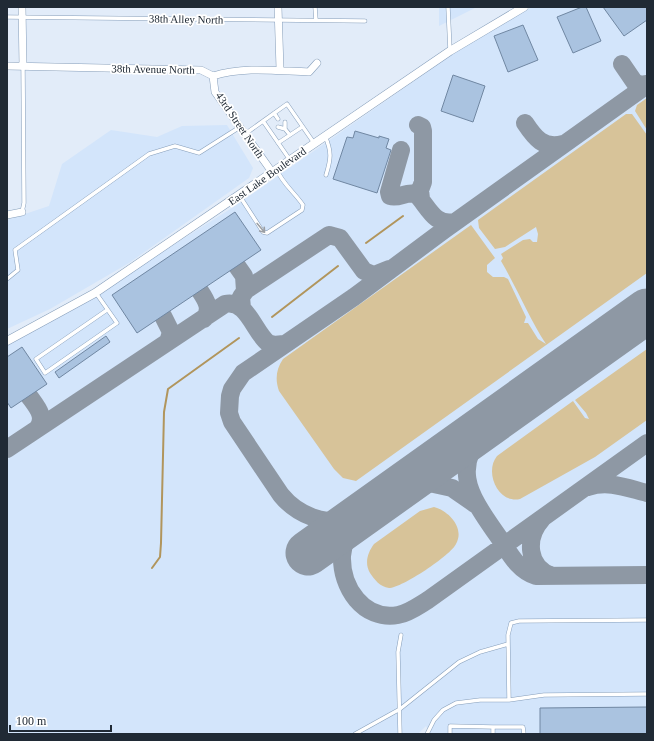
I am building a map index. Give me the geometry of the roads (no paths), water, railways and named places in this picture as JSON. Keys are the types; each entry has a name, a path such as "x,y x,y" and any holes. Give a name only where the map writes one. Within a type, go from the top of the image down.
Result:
{"street":[{"path":"22,7 23,66"},
{"path":"278,7 280,69"},
{"name":"East Lake Boulevard","path":"7,340 95,292 450,51 524,7"},
{"path":"213,76 229,70 272,71 280,69 285,71 309,72 317,64"},
{"name":"38th Avenue North","path":"7,66 201,70 213,76"},
{"name":"43rd Street North","path":"213,76 216,92 240,128 274,171"},
{"path":"7,215 22,212"}],"lane":[{"path":"315,7 316,20"},
{"path":"448,7 450,51"},
{"name":"38th Alley North","path":"7,16 365,21"},
{"path":"22,212 24,203 23,66"},
{"path":"245,134 263,121 277,117 287,104 314,144"},
{"path":"263,121 290,160"},
{"path":"285,129 282,125 290,135"},
{"path":"278,143 302,127"},
{"path":"7,279 18,270 15,250 149,154 175,146 199,153 240,128"},
{"path":"325,136 331,148 330,163 326,175"},
{"path":"239,195 263,232 267,233 302,210 303,205 294,192 274,171"},
{"path":"95,292 117,323 45,373 36,359 107,310"},
{"path":"509,700 508,644 509,627 511,624 518,621 647,620"},
{"path":"400,734 398,652 401,635"},
{"path":"355,734 400,709 459,662 480,652 508,644"},
{"path":"427,734 434,720 443,710 456,703 480,700 509,700 544,695 647,694"},
{"path":"450,734 450,726 524,727 524,734"},
{"path":"493,727 493,734"}],"waterway":[{"path":"366,243 403,216"},
{"path":"272,317 338,266"},
{"path":"152,568 160,557 164,412 168,389 239,338"}]}
